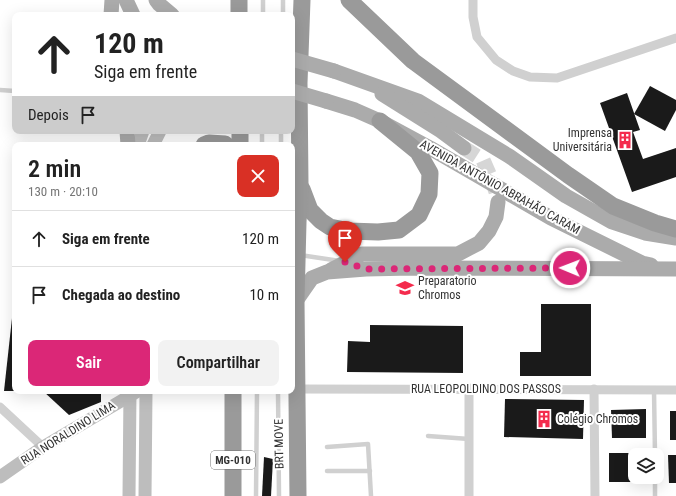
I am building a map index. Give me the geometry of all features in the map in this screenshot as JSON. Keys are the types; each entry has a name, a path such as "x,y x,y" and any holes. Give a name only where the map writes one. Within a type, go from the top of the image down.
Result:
{"highway":[{"path":"295,243 300,185 299,83 302,0"},
{"path":"349,0 413,60 574,179 614,206 655,223 676,229"},
{"path":"300,185 310,210 321,221 330,227 349,231 378,232 399,230 419,215 429,194 430,173 418,152 380,121"},
{"path":"295,278 298,496"},
{"name":"MG-010","path":"233,394 233,496"}],"main road":[{"path":"111,12 112,0"},
{"path":"126,0 132,12"},
{"path":"156,0 168,12"},
{"path":"295,60 359,80 441,131 464,148"},
{"name":"AVENIDA ANTÔNIO ABRAHÃO CARAM","path":"359,80 418,101 509,156 566,196 612,222 645,233 676,238"},
{"name":"AVENIDA ANTÔNIO ABRAHÃO CARAM","path":"295,92 355,110 380,121 551,218 642,263 676,269"},
{"path":"327,272 362,254 458,254 479,243 489,231 496,217 498,202"},
{"name":"AVENIDA ANTÔNIO ABRAHÃO CARAM","path":"296,302 312,278 327,272 366,269 676,269"}],"street":[{"path":"473,0 473,17 477,37 496,60 512,71 530,77 557,78 676,38"},
{"path":"469,388 469,496"},
{"name":"RUA LEOPOLDINO DOS PASSOS","path":"297,389 469,388 676,390"},
{"path":"594,389 595,496"},
{"name":"RUA NORALDINO LIMA","path":"0,477 43,447 130,394"},
{"path":"129,496 133,394"},
{"path":"145,496 146,394"},
{"path":"0,407 43,447"}],"lane":[{"path":"263,0 263,12"},
{"path":"283,0 283,12"},
{"path":"0,90 12,91"},
{"path":"295,255 345,262 366,269"},
{"path":"654,390 655,448"},
{"name":"BRT MOVE","path":"256,496 257,394"},
{"name":"BRT MOVE","path":"278,394 279,496"},
{"path":"428,436 469,439"},
{"path":"327,447 368,444 372,496"},
{"path":"327,471 370,471"},
{"path":"655,484 655,496"}],"building":[{"name":"Imprensa Universitária","path":"650,86 676,100 676,110 665,131 634,114"},
{"name":"Imprensa Universitária","path":"627,93 640,130 633,132 643,159 676,148 676,177 632,192 600,103"},
{"path":"541,304 591,304 591,376 520,376 520,352 541,352"},
{"path":"12,318 12,391 4,391"},
{"path":"370,325 463,326 463,373 347,372 348,341 370,342"},
{"path":"46,394 101,394 101,402 69,415"},
{"name":"Colégio Chromos","path":"505,399 584,400 583,439 504,437"},
{"path":"646,409 646,438 612,438 611,410"},
{"path":"670,411 676,411 676,440 670,440"},
{"path":"609,453 628,453 628,482 609,482"},
{"path":"668,455 676,455 676,483 669,483"},
{"path":"264,457 273,459 271,496 262,496"}],"tunnel":[{"path":"464,148 483,160 496,192"}],"place":[{"name":"Imprensa Universitária","path":"625,140"},
{"name":"Preparatorio Chromos","path":"405,288"},
{"name":"Colégio Chromos","path":"544,419"}],"route":[{"path":"345,262 366,269 570,268"}]}
